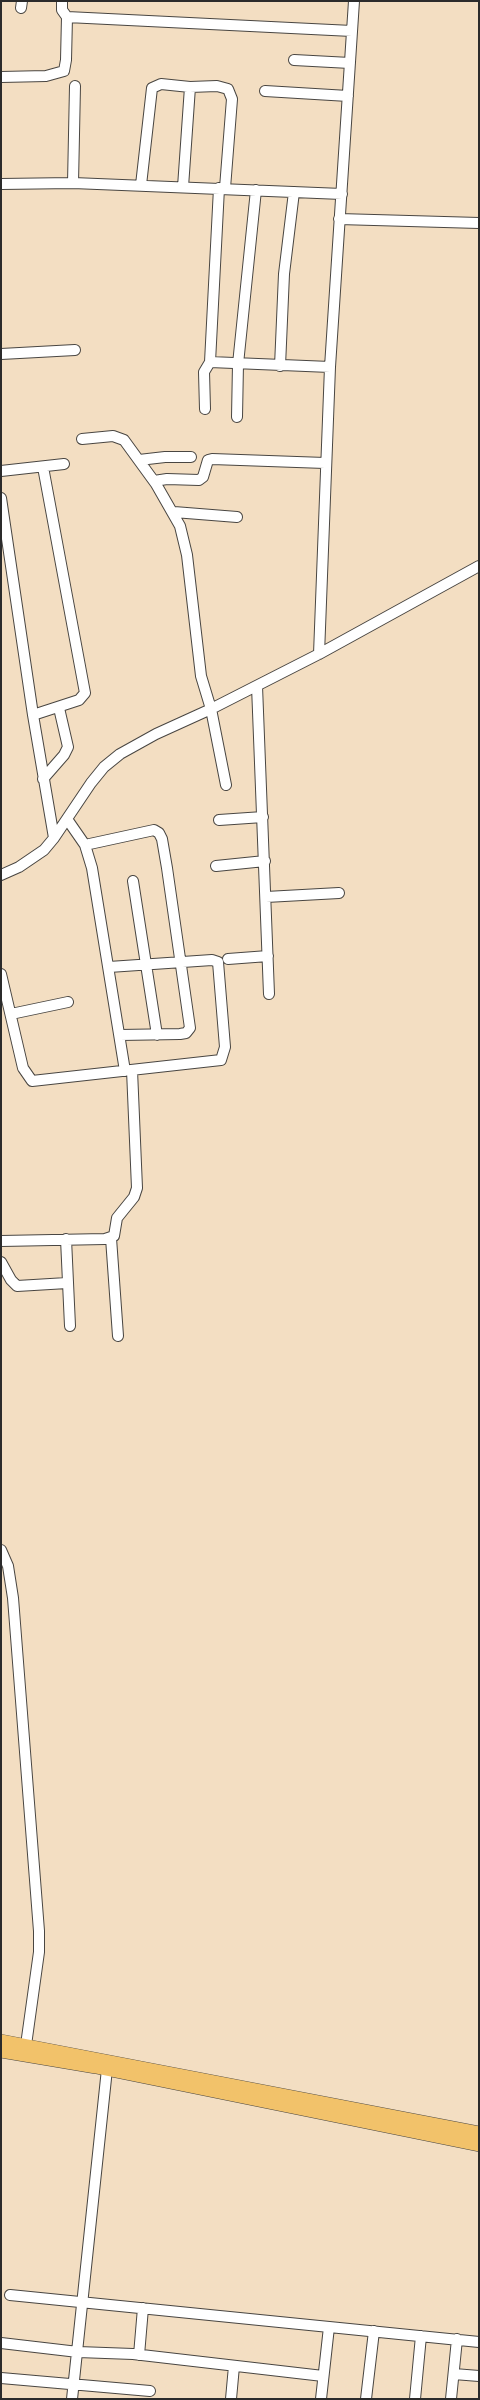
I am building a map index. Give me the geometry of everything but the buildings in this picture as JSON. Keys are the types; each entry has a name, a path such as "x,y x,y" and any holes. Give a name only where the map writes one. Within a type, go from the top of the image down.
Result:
{"main road":[{"path":"1,2041 479,2133"},
{"path":"1,2051 107,2069 479,2145"}],"street":[{"path":"1,77 46,76 64,71 66,60 67,17 62,10 62,1"},
{"path":"318,654 330,367 354,1"},
{"path":"67,17 352,31"},
{"path":"294,60 350,63"},
{"path":"141,185 152,88 161,84 190,87 223,86 230,92 232,99 231,132 222,188 210,362 204,372 205,409"},
{"path":"73,183 75,86"},
{"path":"183,187 190,87"},
{"path":"265,91 348,96"},
{"path":"1,184 73,183 342,194"},
{"path":"237,417 238,364 256,190"},
{"path":"280,366 284,274 294,192"},
{"path":"339,219 479,223"},
{"path":"1,354 75,350"},
{"path":"210,362 218,361 238,364 330,367"},
{"path":"82,439 113,436 121,437 154,481 174,512 185,543 200,668 211,709 226,785"},
{"path":"139,460 165,457 191,457"},
{"path":"154,481 164,479 199,480 202,477 206,463 212,458 325,463"},
{"path":"1,471 43,468 64,464"},
{"path":"33,715 59,708 79,700 85,690 43,468"},
{"path":"1,498 33,715 54,838"},
{"path":"174,512 237,517"},
{"path":"1,875 31,860 54,838 104,767 120,754 156,734 257,686 479,566"},
{"path":"257,686 269,994"},
{"path":"43,779 64,756 68,747 59,708"},
{"path":"218,820 263,817"},
{"path":"67,819 85,845 92,868 120,1035 128,1071 136,1193 118,1216 114,1236 111,1238 118,1336"},
{"path":"85,845 149,830 154,830 159,833 182,961 190,1028 186,1033 120,1035"},
{"path":"216,866 265,861"},
{"path":"133,881 157,1035"},
{"path":"266,897 339,893"},
{"path":"228,959 268,956"},
{"path":"1,974 24,1068 32,1081 216,1062 223,1057 225,1047 218,962 212,960 182,961 109,967"},
{"path":"11,1014 68,1002"},
{"path":"1,1241 111,1238"},
{"path":"66,1239 70,1326"},
{"path":"1,1262 11,1280 17,1286 67,1283"},
{"path":"1,1550 8,1566 13,1598 39,1931 39,1952 26,2045"},
{"path":"72,2399 107,2069"},
{"path":"10,2295 479,2342"},
{"path":"139,2355 143,2308"},
{"path":"321,2399 329,2327"},
{"path":"366,2399 374,2331"},
{"path":"415,2399 421,2336"},
{"path":"451,2399 457,2339"},
{"path":"1,2343 78,2352 139,2355 323,2376"},
{"path":"231,2399 234,2366"},
{"path":"454,2374 479,2376"},
{"path":"1,2378 150,2391"}]}
